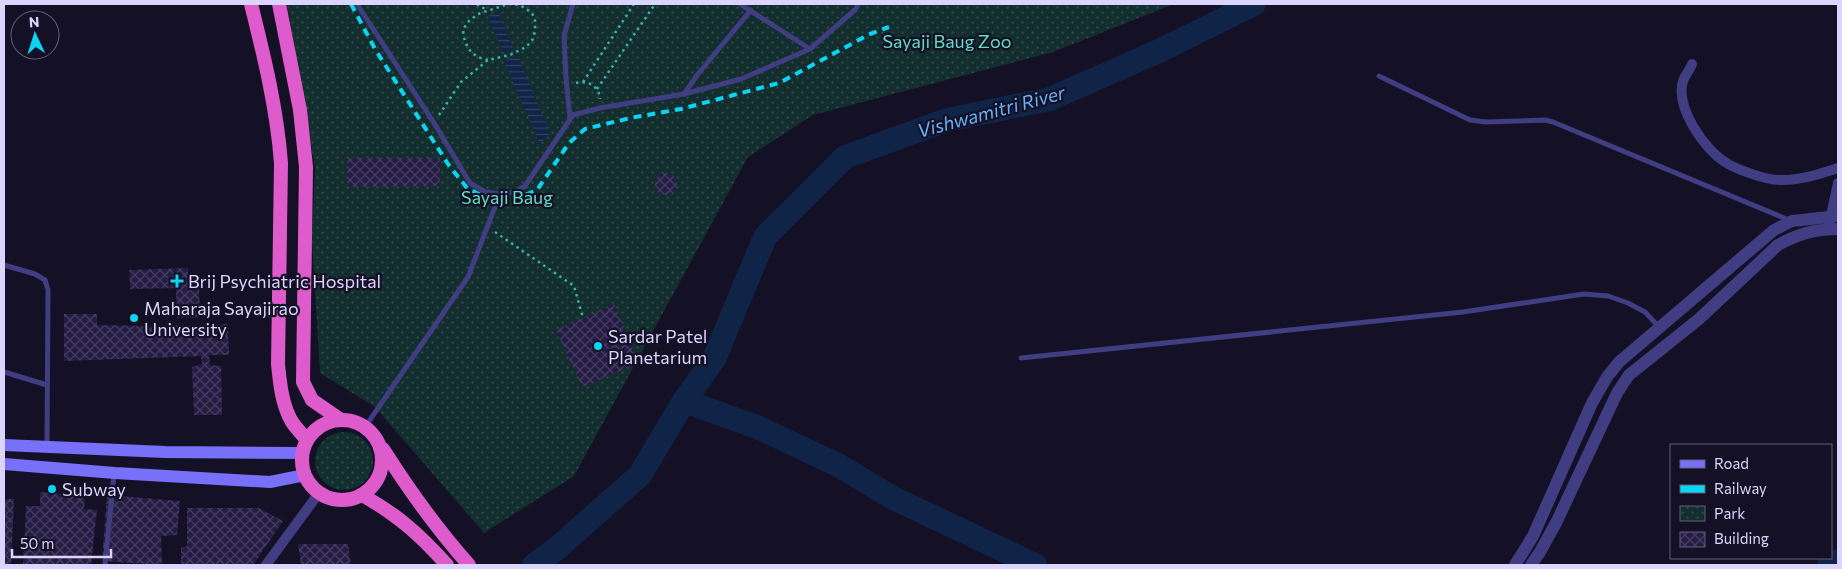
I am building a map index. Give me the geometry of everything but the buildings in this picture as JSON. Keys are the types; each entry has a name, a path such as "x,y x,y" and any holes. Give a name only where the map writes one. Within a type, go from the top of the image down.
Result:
{"highway":[{"path":"251,4 274,104 281,163 278,364 280,387 292,421 305,447"},
{"path":"279,4 300,110 306,168 303,382 312,400 341,420"},
{"path":"380,444 383,455 381,473 372,488 352,500 340,501 319,493 310,485 305,476 302,464 305,447 316,430 328,422 341,420 354,422 365,427 374,434 414,497 445,538 469,565"},
{"path":"362,495 396,516 420,535 447,565"}],"main road":[{"path":"4,445 165,452 305,447"},
{"path":"4,464 114,473 270,482 305,476"}],"street":[{"path":"1692,64 1683,82 1683,105 1688,120 1709,148 1724,162 1758,176 1778,180 1801,179 1838,168"},
{"path":"1834,223 1838,184"},
{"path":"1515,565 1533,536 1592,403 1619,362 1774,230 1792,221 1834,223"},
{"path":"1530,565 1540,552 1557,521 1617,393 1629,375 1699,319 1778,245 1793,236 1834,223"},
{"path":"1610,373 1623,384"},
{"path":"1565,461 1581,471"},
{"path":"266,565 319,493"}],"lane":[{"path":"357,4 434,123 470,184 485,192 500,194 515,192 525,186 573,115 600,108 684,94 741,79 810,50 856,9 858,4"},
{"path":"570,118 564,36 573,4"},
{"path":"740,4 810,50"},
{"path":"684,94 698,74 751,10"},
{"path":"1379,76 1470,120 1486,122 1546,120 1553,122 1792,221 1809,231"},
{"path":"365,427 468,277 500,194"},
{"path":"4,265 35,274 45,280 49,299 47,447"},
{"path":"1022,358 1454,313 1584,294 1608,296 1628,303 1645,312 1659,328"},
{"path":"4,372 47,385"},
{"path":"105,565 114,473"}],"path":[{"path":"477,4 484,9 491,9 496,4"},
{"path":"434,123 461,82 488,60 510,55 526,48 533,39 535,31 532,13 520,5 508,4 478,14 469,21 463,29 466,47 473,55 488,60"},
{"path":"582,82 634,4"},
{"path":"598,88 655,4"},
{"path":"567,86 582,82 592,84 598,88 600,108"},
{"path":"487,227 574,286 583,318"}],"green space":[{"name":"Sayaji Baug","path":"287,4 1174,4 1053,52 813,115 748,157 574,476 484,533 375,407 320,373 312,240 315,168"},
{"path":"338,432 350,432 365,440 373,455 373,467 365,482 350,490 338,490 323,482 315,467 315,455 323,440"}],"water":[{"path":"498,12 513,49 503,53 488,16"},
{"path":"518,56 549,132 549,135 540,144 504,61"}],"waterway":[{"name":"Vishwamitri River","path":"534,565 555,550 640,475 684,401 714,359 765,237 845,157 947,120 1050,99 1161,50 1254,4"},
{"path":"684,401 757,427 838,465 893,498 1035,565"},
{"path":"1829,565 1838,561"}],"railway":[{"path":"351,4 375,49 448,164 467,188 484,197 497,200 520,197 537,190 569,143 585,129 630,118 681,109 779,83 870,34 889,27"}],"place":[{"name":"Brij Psychiatric Hospital","path":"177,281"},
{"name":"Maharaja Sayajirao University","path":"134,318"},
{"name":"Sardar Patel Planetarium","path":"598,346"},
{"name":"Subway","path":"52,489"}],"park label":[{"name":"Sayaji Baug Zoo","path":"947,41"}]}
